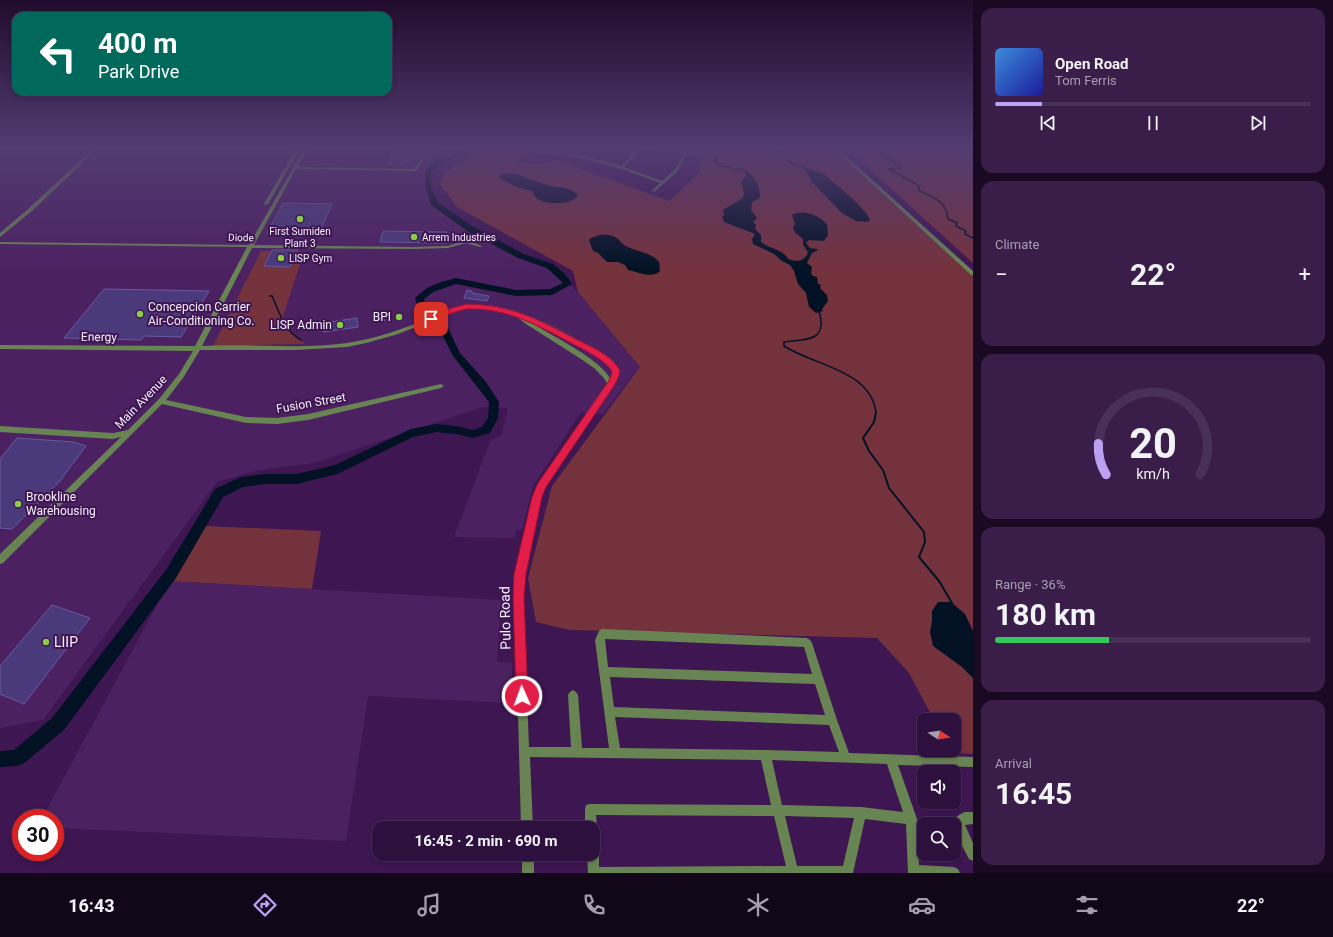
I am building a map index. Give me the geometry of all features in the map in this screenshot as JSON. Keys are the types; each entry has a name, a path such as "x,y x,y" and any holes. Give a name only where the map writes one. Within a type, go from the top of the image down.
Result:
{"street":[{"path":"0,236 54,188"},
{"path":"275,188 266,204 275,203"},
{"name":"Main Avenue","path":"1,558 161,401 181,376 198,348 250,246 283,188"},
{"path":"654,191 657,188"},
{"path":"879,188 973,274"},
{"name":"Diode","path":"0,243 448,247 466,241 480,246"},
{"name":"Energy","path":"0,347 287,348 347,344 396,333 461,307 480,307 500,309 531,319 608,360 614,366"},
{"path":"516,315 580,356 609,379 611,384"},
{"path":"580,356 588,352 593,352"},
{"path":"602,373 605,369 614,366 616,370 611,384"},
{"name":"Pulo Road","path":"527,821 519,597 520,574 541,485 611,384"},
{"name":"Fusion Street","path":"161,401 246,420 277,422 308,418 441,386"},
{"path":"0,429 114,436 128,432"},
{"path":"615,753 600,640 602,634 805,642 808,646 846,758"},
{"path":"604,672 818,679"},
{"path":"573,695 577,753"},
{"path":"609,712 832,720"},
{"path":"524,752 765,755 973,762"},
{"path":"765,755 793,873"},
{"path":"891,760 911,819 914,872 954,873"},
{"path":"591,821 590,808 861,813 911,819"},
{"path":"593,861 594,873 847,873 861,813"},
{"path":"973,818 965,818 960,822 960,828 973,855"},
{"path":"528,861 528,873"}],"shaded area":[{"path":"0,188 429,188 434,203 469,228 550,266 578,292 640,367 603,414 581,412 533,486 522,530 516,530 515,538 454,537 490,441 501,436 508,408 483,407 314,463 259,470 217,482 43,720 0,728"},
{"path":"443,188 633,188 669,201 683,188 876,188 973,277 973,754 961,753 961,713 930,713 909,673 877,638 569,630 536,622 528,578 552,486 640,367 578,292 573,271 457,207"},
{"path":"890,188 973,188 973,263"},
{"path":"261,251 304,252 283,316 292,332 305,344 213,346"},
{"path":"205,526 321,531 312,589 170,581"},
{"path":"170,581 501,600 497,662 512,663 512,703 368,696 346,841 64,828 64,809 47,809"}],"water":[{"path":"520,188 561,188 572,190 578,195 575,199 564,203 551,203 539,200 535,197 532,191"},
{"path":"743,188 758,188 760,198 752,202 751,210 757,218 753,222 756,225 755,229 761,235 761,242 783,253 788,259 794,261 802,260 808,253 803,244 803,239 794,230 793,227 795,224 792,215 796,213 811,214 820,218 827,225 828,235 824,241 809,240 806,243 810,248 818,250 812,253 807,263 812,267 811,273 813,276 817,277 818,284 821,285 820,288 827,295 828,301 822,309 823,311 816,313 809,307 806,293 798,284 794,271 790,265 782,261 774,254 753,244 752,239 755,234 724,222 722,217 724,215 723,210 743,198 744,192"},
{"path":"818,188 840,188 853,199 867,214 870,220 867,222 856,221 842,213"},
{"path":"600,235 611,235 626,246 653,257 659,262 660,271 649,275 628,270 625,265 618,262 607,262 598,253 593,251 589,240"},
{"path":"938,602 951,602 965,614 973,631 973,678 962,667 933,646 930,632 932,611"}],"building":[{"name":"First Sumiden Plant 3","path":"283,203 332,204 319,234 267,233"},
{"name":"Arrem Industries","path":"383,231 447,232 445,243 380,242"},
{"name":"LISP Gym","path":"272,250 298,250 290,267 264,266"},
{"name":"Concepcion Carrier Air-Conditioning Co.","path":"104,289 209,291 181,337 144,336 141,340 64,338"},
{"path":"467,290 472,291 472,293 489,296 487,301 464,298"},
{"path":"384,314 385,321 373,322 372,315"},
{"name":"LISP Admin","path":"357,318 358,327 323,332 323,323"},
{"name":"Brookline Warehousing","path":"17,438 74,442 86,446 60,481 12,529 0,528 0,459"},
{"name":"LIIP","path":"52,605 90,618 24,704 0,694 0,666"}],"waterway":[{"path":"0,759 17,758 58,724 171,574 219,493 241,482 264,479 297,479 337,469 411,433 436,428 456,430 473,434 486,430 493,418 494,402 456,354 441,322 421,305 419,298 430,290 456,281 516,293 552,292 568,284 562,276 550,266 521,256 469,228 434,203 429,188"},
{"path":"919,188 918,190 938,200 945,208 948,219 957,223 956,226 966,231 965,234 973,238"},
{"path":"270,296 272,296 286,327 301,340"},
{"path":"819,311 821,328 818,334 808,339 784,342 784,346 853,378 864,387 872,399 876,413"},
{"path":"876,413 874,422 863,438 869,451 883,470 889,488 924,532 925,542 919,557 939,581 952,603"}],"place":[{"name":"First Sumiden Plant 3","path":"300,219"},
{"name":"Arrem Industries","path":"414,237"},
{"name":"LISP Gym","path":"281,258"},
{"name":"Concepcion Carrier Air-Conditioning Co.","path":"140,314"},
{"name":"BPI","path":"399,317"},
{"name":"LISP Admin","path":"340,325"},
{"name":"Brookline Warehousing","path":"18,504"},
{"name":"LIIP","path":"46,642"}],"route":[{"path":"431,319 461,307 474,306 500,309 544,325 608,360 616,370 611,384 541,485 537,497 520,574 519,597 522,696"}]}
